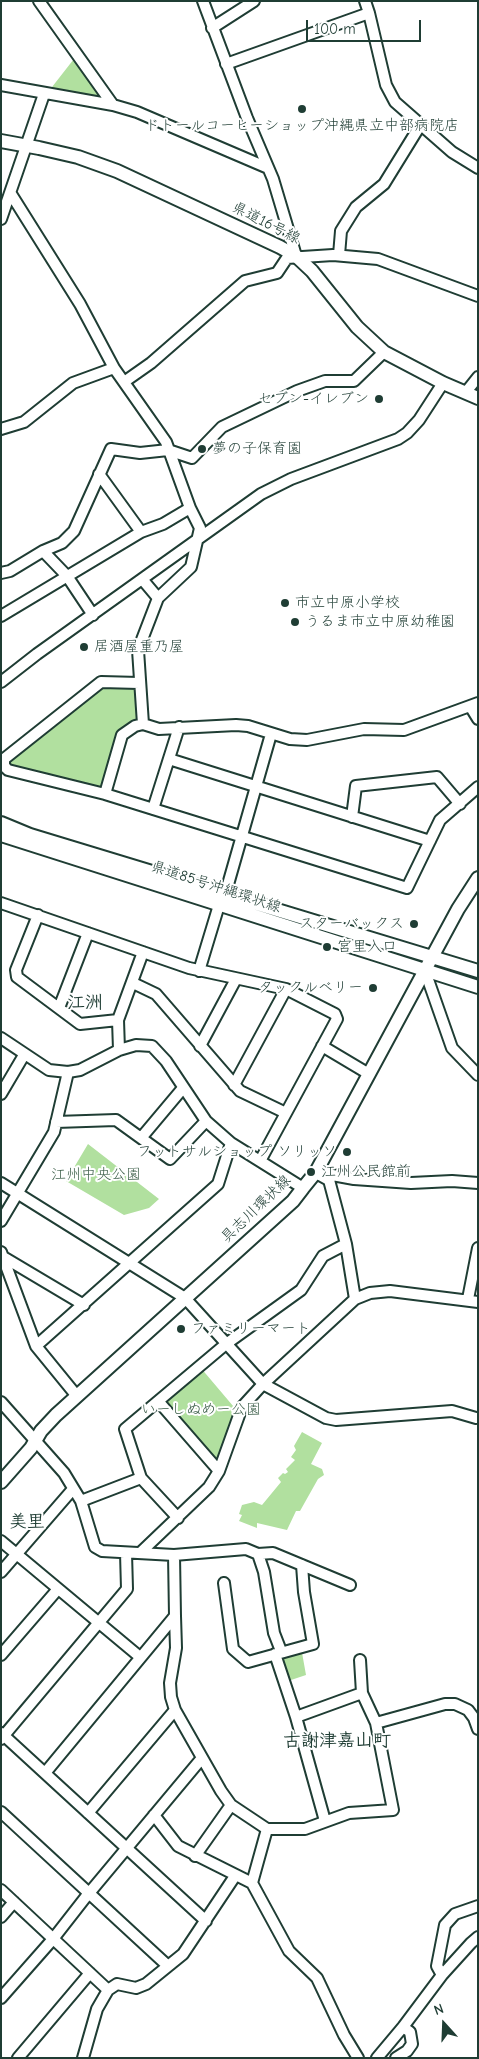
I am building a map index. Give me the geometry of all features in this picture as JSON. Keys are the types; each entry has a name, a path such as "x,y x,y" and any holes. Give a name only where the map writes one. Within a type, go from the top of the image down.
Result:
{"main road":[{"name":"県道16号線","path":"1,141 78,157 135,178 296,256 312,271 356,328 384,352 443,383 472,395"},
{"name":"県道85号沖縄環状線","path":"1,823 425,971 478,987"},
{"name":"県道85号沖縄環状線","path":"1,835 222,900 478,971"},
{"name":"具志川環状線","path":"1,1482 31,1448 35,1440 56,1415 76,1395 293,1201 316,1172 458,909 478,878"}],"street":[{"path":"39,1 113,105"},
{"path":"203,1 226,64 273,179 296,256"},
{"path":"212,28 254,1"},
{"path":"365,1 386,85 395,102 452,152 478,168"},
{"path":"226,64 369,12"},
{"path":"1,85 113,105 137,112 268,168"},
{"path":"1,220 3,205 12,194 44,94"},
{"path":"339,255 341,231 356,207 384,184 420,124"},
{"path":"12,194 80,304 114,368 166,442 190,508 200,528 191,567 158,598 138,650 143,724"},
{"path":"124,382 150,363 245,281 277,272 287,258 339,255 378,259 478,296"},
{"path":"1,573 10,571 43,551 62,543 74,531 111,449 140,453 168,450 192,458 222,427 297,391 325,380 354,381 384,352"},
{"path":"1,429 24,422 73,383 114,368"},
{"path":"472,395 478,377"},
{"path":"1,682 36,654 93,615 243,505 275,486 398,439 407,433 419,420 443,383"},
{"path":"100,474 141,532"},
{"path":"1,616 141,532 163,524 190,508"},
{"path":"43,551 67,576 93,615"},
{"path":"142,579 158,598"},
{"path":"140,683 101,682 4,758 3,764 8,770 105,794 407,888 440,820 478,787"},
{"path":"105,794 122,735 135,726 143,724 159,728 236,724 290,739 306,740 364,730 404,730 474,704 478,719"},
{"path":"153,810 179,727"},
{"path":"200,971 271,734"},
{"path":"169,759 430,841"},
{"path":"352,817 356,786 437,777 460,804"},
{"path":"1,902 200,971 286,989 335,1014 336,1019 260,1161"},
{"path":"38,916 16,970 17,977 80,1024 118,1020"},
{"path":"59,1008 88,933"},
{"path":"119,1050 118,1020 143,952"},
{"path":"425,971 452,1048 478,1075"},
{"path":"200,1046 236,979"},
{"path":"133,983 156,994 240,1091 286,1113"},
{"path":"234,1085 286,989"},
{"path":"1,1038 49,1070 68,1072 80,1070 119,1050 136,1045 152,1046 166,1060 206,1121 230,1143 303,1188"},
{"path":"322,1046 369,1074"},
{"path":"1,1094 24,1054"},
{"path":"1,1221 54,1132 68,1072"},
{"path":"141,1138 183,1088"},
{"path":"56,1122 116,1120 170,1159 206,1121"},
{"path":"36,1346 130,1265 218,1184 230,1143"},
{"path":"316,1172 354,1179 411,1183 452,1181 478,1183"},
{"path":"316,1172 329,1180 346,1244 355,1298"},
{"path":"1,1183 185,1298 263,1384 326,1418 336,1420 452,1411 476,1418"},
{"path":"178,1518 141,1478 125,1429 226,1344 301,1290 323,1256 346,1244"},
{"path":"141,1552 209,1487 219,1471 239,1413 263,1384 355,1298 370,1293 390,1292 473,1300 478,1248"},
{"path":"3,1255 84,1305"},
{"path":"3,1255 36,1346 76,1395"},
{"path":"1,1402 64,1474 81,1501 95,1547 102,1551 174,1555 246,1549 258,1554 272,1554 350,1585"},
{"path":"159,1402 219,1471"},
{"path":"81,1501 141,1478"},
{"path":"1,1572 73,1488"},
{"path":"1,1540 140,1658"},
{"path":"126,1552 127,1589 2,1736 206,1921"},
{"path":"258,1554 264,1572 278,1652 325,1821"},
{"path":"174,1555 176,1648 170,1683 171,1697 175,1710 221,1791 231,1805 267,1829 304,1829 349,1813 393,1810 376,1723 362,1693 360,1660"},
{"path":"224,1583 233,1649 248,1662 278,1652 313,1644 304,1592 302,1565"},
{"path":"1,1655 58,1589"},
{"path":"45,1773 175,1616"},
{"path":"296,1717 362,1693"},
{"path":"376,1723 444,1704 456,1704 468,1710 474,1718 478,1730"},
{"path":"88,1813 175,1710"},
{"path":"1,1998 53,1939 202,1758"},
{"path":"195,1856 231,1805"},
{"path":"1,1812 168,1966"},
{"path":"154,1815 178,1846 252,1884 289,1951 317,1978 344,2034 358,2058"},
{"path":"252,1884 267,1829"},
{"path":"83,2058 97,2009 108,1990 117,1984 136,1988 146,1984 183,1954 235,1876"},
{"path":"1,1890 108,1990"},
{"path":"1,1917 14,1902"},
{"path":"442,1975 437,1966 445,1925 455,1914 478,1906"},
{"path":"377,2058 442,1975 471,1942 478,1937"},
{"path":"18,2058 90,1973"},
{"path":"396,2058 412,2044 410,2032 403,2027"}],"green space":[{"path":"77,55 113,105 45,96"},
{"path":"103,681 140,684 143,723 123,736 99,799 8,771 4,758"},
{"name":"江州中央公園","path":"88,1144 159,1199 149,1208 124,1215 66,1181"},
{"name":"いーしぬめー公園","path":"200,1367 239,1413 219,1471 159,1402"},
{"path":"302,1432 322,1443 311,1464 322,1469 324,1475 318,1479 300,1511 296,1511 287,1530 257,1523 257,1528 239,1521 242,1515 239,1514 242,1505 254,1502 262,1505 281,1482 278,1478 283,1473 288,1472 286,1469 295,1460 291,1457 296,1450 294,1446"},
{"path":"301,1647 306,1675 285,1682 275,1653"}],"place":[{"name":"ドトールコーヒーショップ沖縄県立中部病院店","path":"302,109"},
{"name":"セブン-イレブン","path":"379,399"},
{"name":"夢の子保育園","path":"202,449"},
{"name":"市立中原小学校","path":"285,603"},
{"name":"うるま市立中原幼稚園","path":"295,622"},
{"name":"居酒屋重乃屋","path":"84,647"},
{"name":"スターバックス","path":"414,924"},
{"name":"宮里入口","path":"327,947"},
{"name":"タックルベリー","path":"373,988"},
{"name":"フットサルショップ ソリッソ","path":"347,1152"},
{"name":"江州公民館前","path":"311,1172"},
{"name":"ファミリーマート","path":"181,1329"}],"district":[{"name":"江洲","path":"85,1003"},
{"name":"美里","path":"27,1522"},
{"name":"古謝津嘉山町","path":"337,1741"}]}
